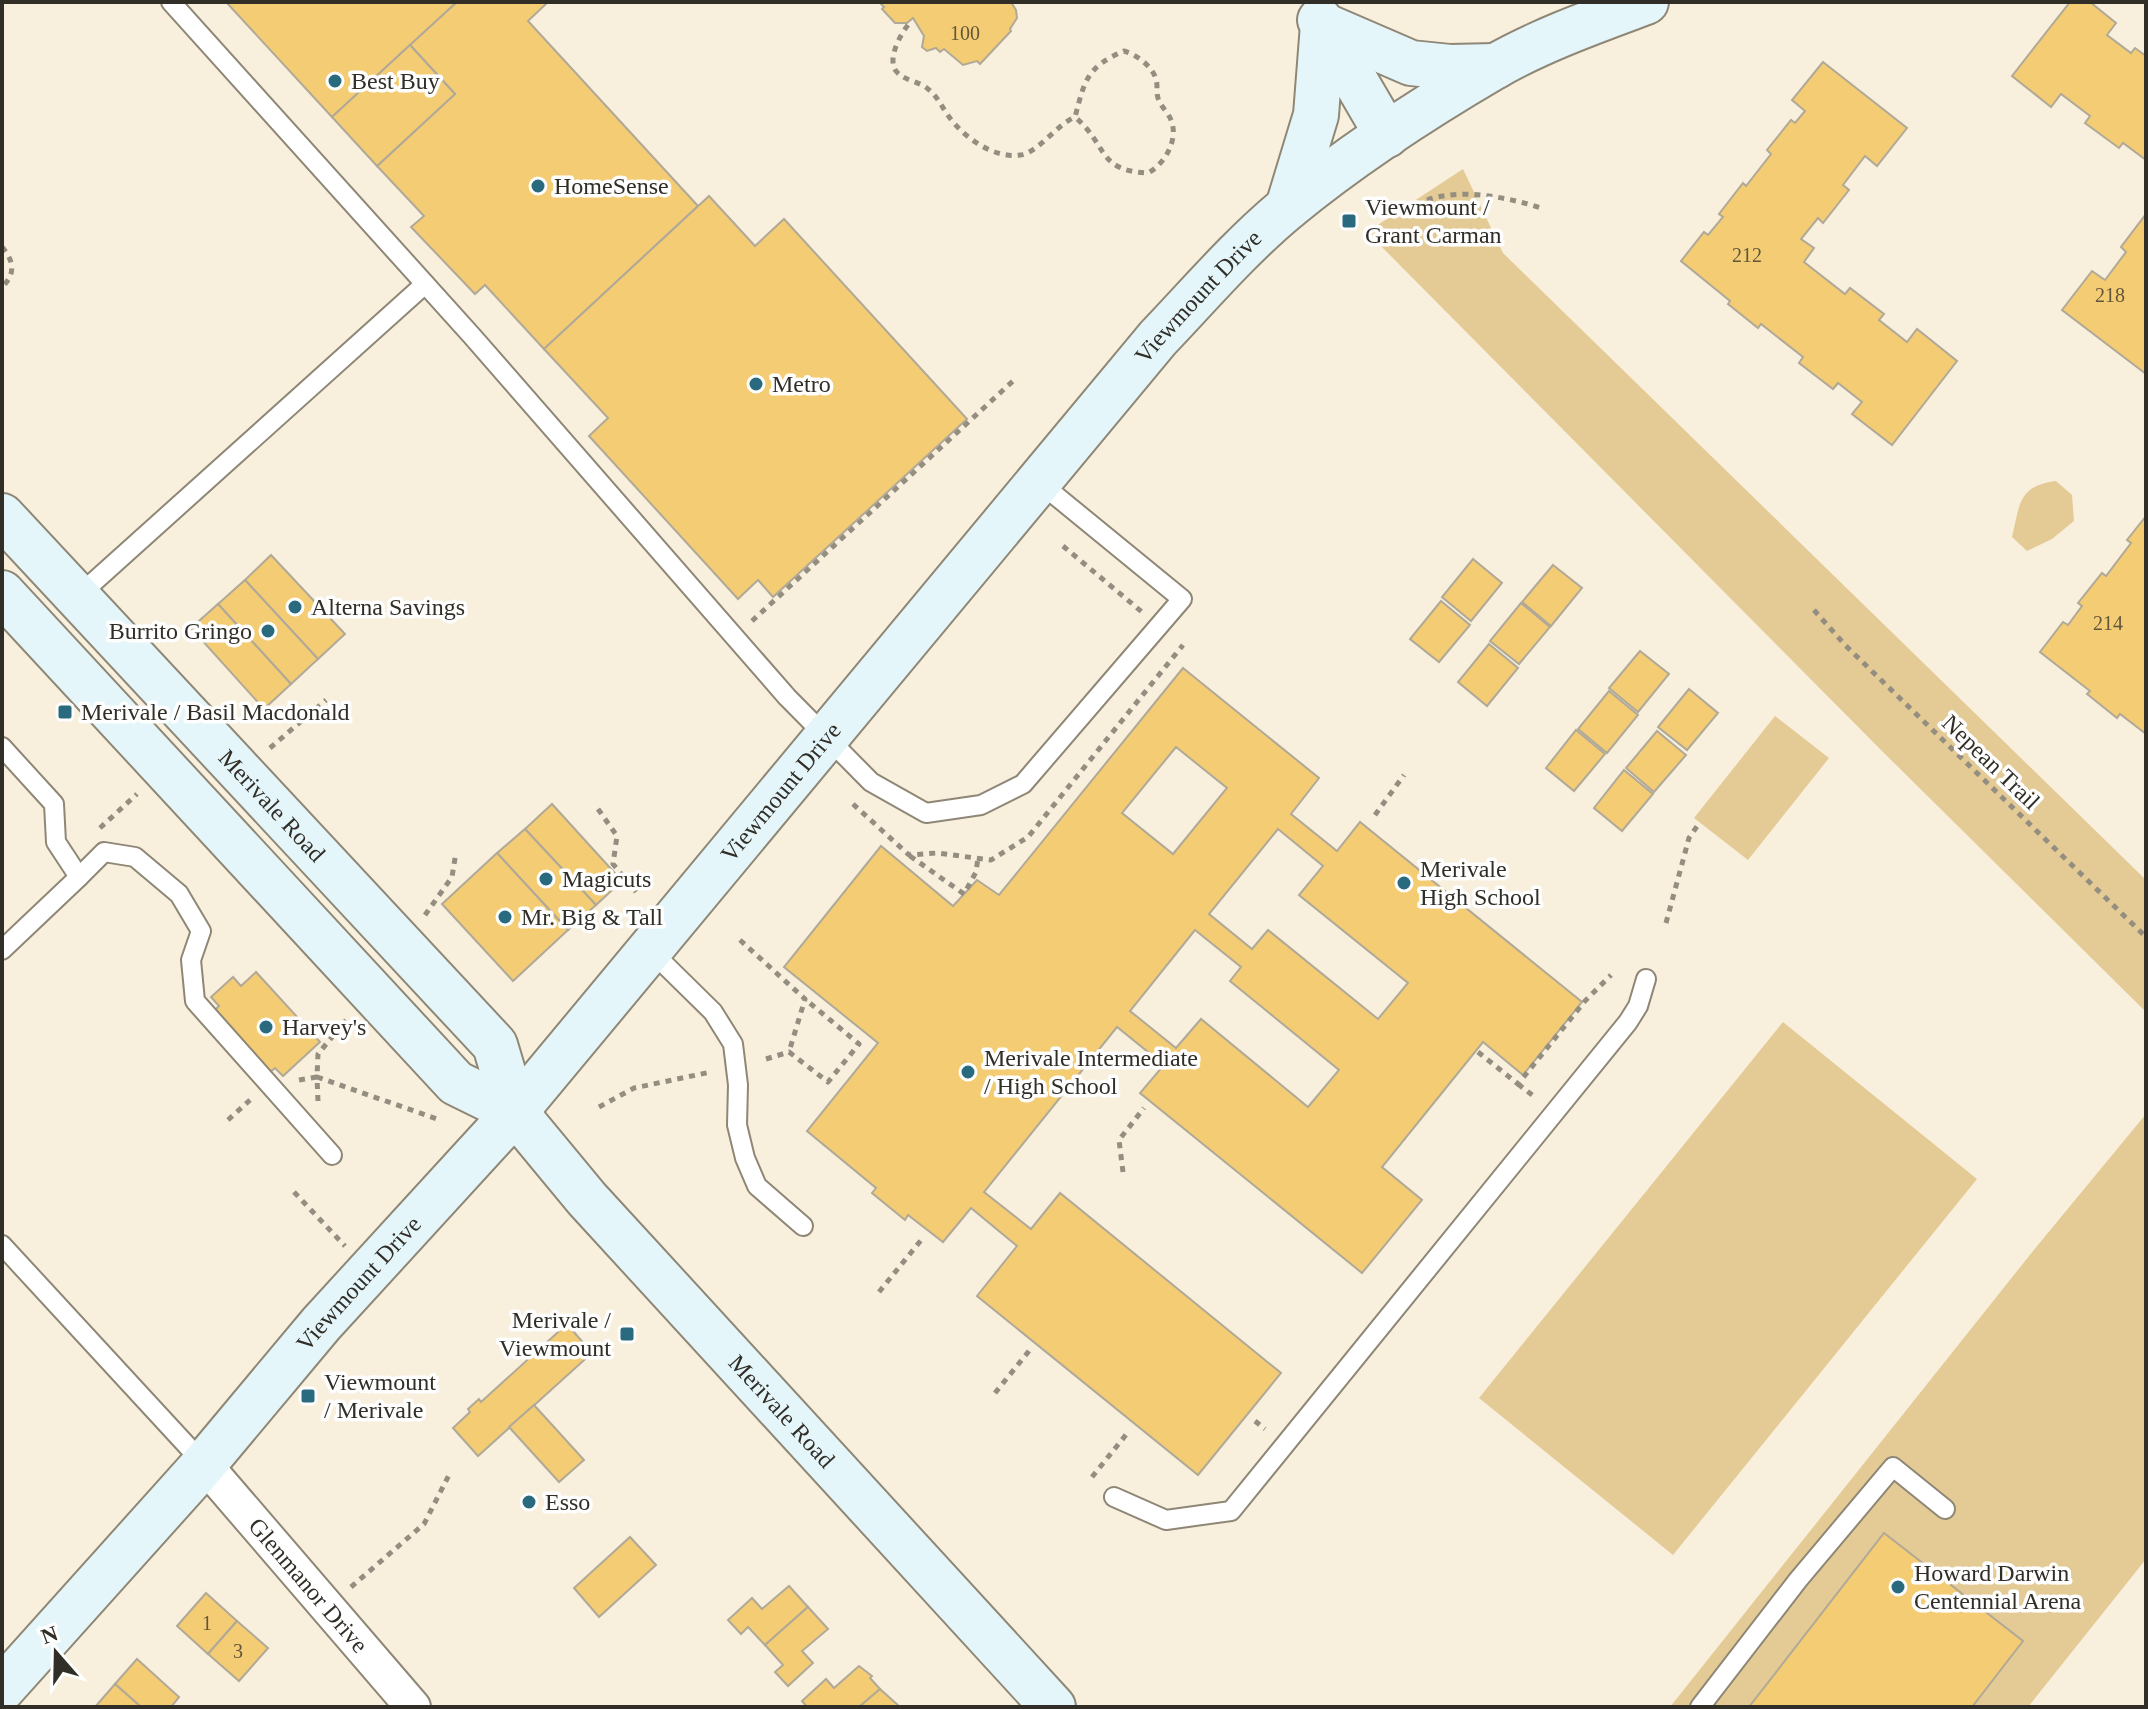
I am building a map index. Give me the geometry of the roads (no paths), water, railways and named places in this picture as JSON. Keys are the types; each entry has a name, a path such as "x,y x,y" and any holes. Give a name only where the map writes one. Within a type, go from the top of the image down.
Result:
{"street":[{"name":"Viewmount Drive","path":"2,1689 204,1464 321,1324 515,1112 1158,338 1252,239 1288,207 1387,135 1496,66 1590,23 1646,2"},
{"path":"1315,14 1411,63 1450,67 1496,66"},
{"path":"1315,14 1387,135"},
{"path":"1288,207 1316,115 1315,14"},
{"name":"Merivale Road","path":"2,516 495,1045 515,1112 587,1199 1053,1707"},
{"name":"Merivale Road","path":"2,593 456,1083 515,1112"},
{"name":"Glenmanor Drive","path":"204,1464 413,1707"}],"lane":[{"path":"171,2 425,284 787,697 871,782 926,813 981,805 1023,784 1182,599 1039,482"},
{"path":"77,597 425,284"},
{"path":"2,747 54,804 56,842 79,877"},
{"path":"2,950 104,852 135,857 179,894 201,931 191,960 195,1001 332,1155"},
{"path":"650,950 713,1012 733,1044 738,1085 737,1125 745,1158 757,1186 803,1226"},
{"path":"1114,1497 1166,1520 1231,1511 1628,1022 1638,1006 1646,979"},
{"path":"2,1245 204,1464"},
{"path":"1700,1707 1798,1580 1893,1467 1945,1509"}],"place":[{"name":"Best Buy","path":"335,81"},
{"name":"HomeSense","path":"538,186"},
{"name":"Viewmount / Grant Carman","path":"1349,221"},
{"name":"Metro","path":"756,384"},
{"name":"Alterna Savings","path":"295,607"},
{"name":"Burrito Gringo","path":"268,631"},
{"name":"Merivale / Basil Macdonald","path":"65,712"},
{"name":"Magicuts","path":"546,879"},
{"name":"Merivale High School","path":"1404,883"},
{"name":"Mr. Big & Tall","path":"505,917"},
{"name":"Harvey's","path":"266,1027"},
{"name":"Merivale Intermediate / High School","path":"968,1072"},
{"name":"Merivale / Viewmount","path":"627,1334"},
{"name":"Viewmount / Merivale","path":"308,1396"},
{"name":"Esso","path":"529,1502"},
{"name":"Howard Darwin Centennial Arena","path":"1898,1587"}]}
